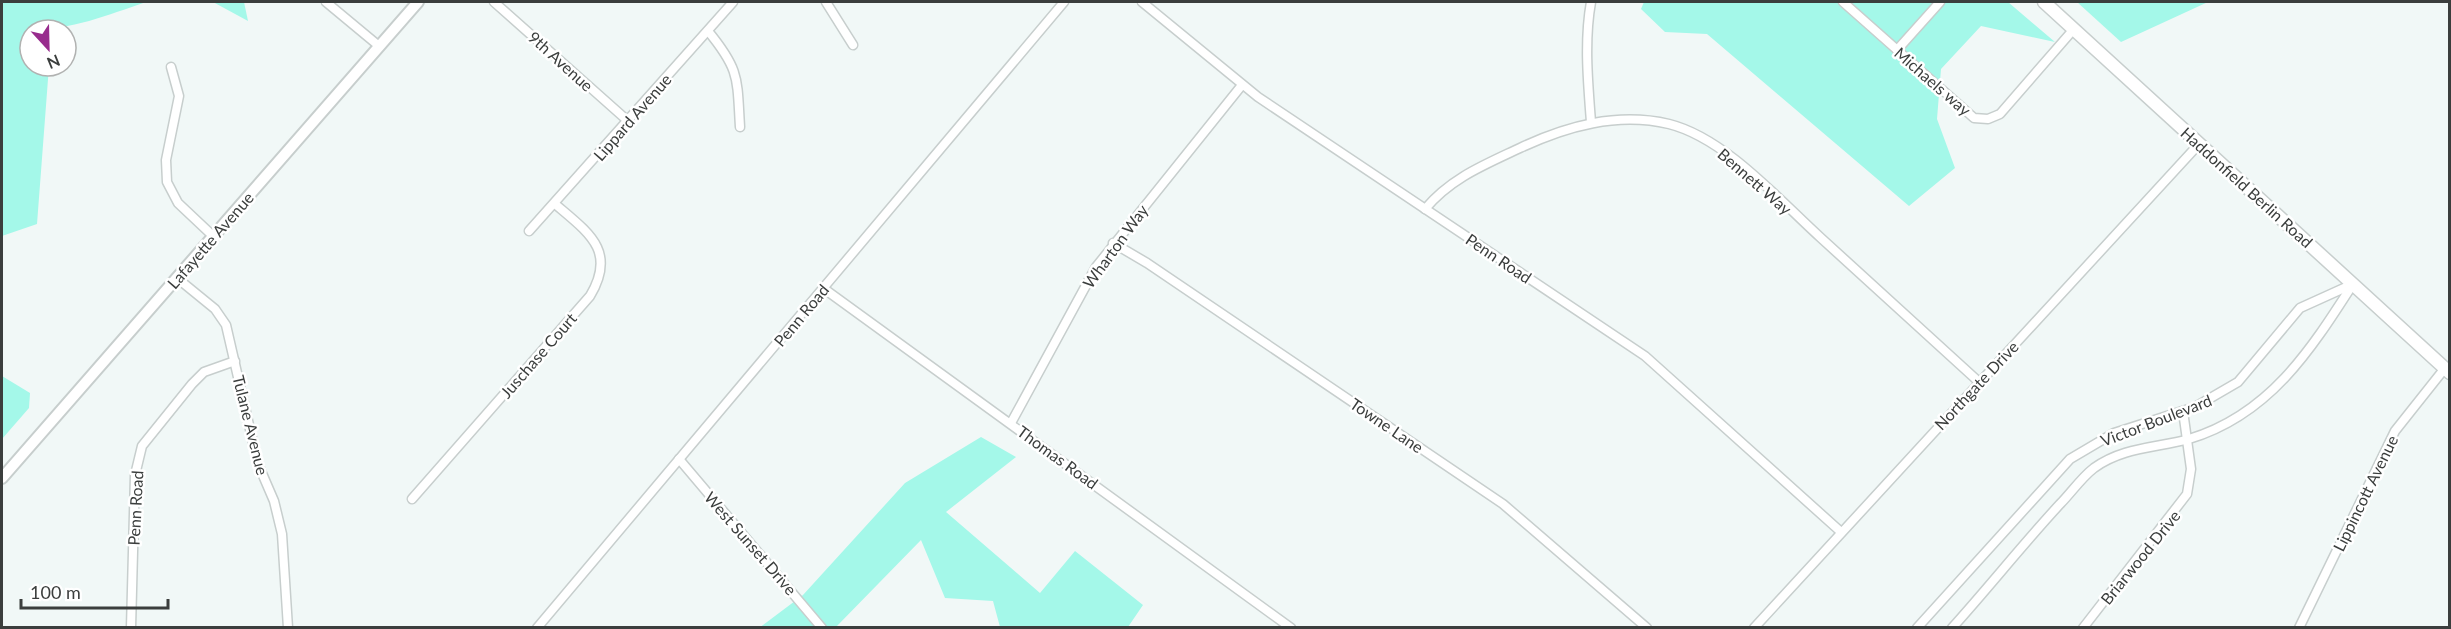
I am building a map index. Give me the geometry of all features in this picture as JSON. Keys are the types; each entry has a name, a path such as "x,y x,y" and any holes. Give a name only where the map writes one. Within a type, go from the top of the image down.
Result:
{"main road":[{"name":"Haddonfield Berlin Road","path":"2044,2 2447,370"}],"street":[{"path":"326,2 380,45"},
{"name":"Lafayette Avenue","path":"2,478 418,2"},
{"name":"9th Avenue","path":"494,2 628,121"},
{"name":"Lippard Avenue","path":"529,231 733,2"},
{"path":"826,2 853,45"},
{"name":"Penn Road","path":"537,627 1064,2"},
{"name":"Penn Road","path":"1142,2 1242,85 1645,356 1841,532"},
{"path":"1591,2 1588,17 1588,81 1591,122"},
{"name":"Michaels way","path":"1843,2 1974,118 1988,119 2000,114 2073,30"},
{"path":"1897,50 1940,2"},
{"path":"708,31 727,54 736,73 740,127"},
{"path":"171,67 179,96 166,160 167,182 178,203 213,236"},
{"name":"Wharton Way","path":"1011,423 1096,267 1242,85"},
{"name":"Bennett Way","path":"1425,209 1438,193 1460,177 1534,141 1591,122 1626,120 1668,124 1690,131 1740,165 1979,382"},
{"name":"Northgate Drive","path":"1754,627 2199,144"},
{"name":"Juschase Court","path":"412,499 590,296 601,278 601,250 584,228 555,204"},
{"name":"Towne Lane","path":"1113,243 1157,269 1503,504 1647,627"},
{"name":"Tulane Avenue","path":"177,278 214,309 226,325 258,464 274,501 282,534 288,627"},
{"name":"Victor Boulevard","path":"1917,627 2070,459 2114,433 2195,407 2238,382 2300,308 2353,284"},
{"name":"Victor Boulevard","path":"1952,627 2032,534 2093,469 2132,450 2189,439 2234,420 2269,395 2316,342 2353,284"},
{"name":"Thomas Road","path":"823,288 1291,627"},
{"name":"Penn Road","path":"131,627 135,475 142,446 204,372 235,361"},
{"name":"Lippincott Avenue","path":"2299,627 2395,431 2447,370"},
{"name":"Briarwood Drive","path":"2083,627 2187,494 2191,469 2189,439 2183,411"},
{"name":"West Sunset Drive","path":"679,459 822,627"}],"green space":[{"path":"2,2 146,2 78,24 78,18 18,18 18,78 48,78 37,224 2,236"},
{"path":"213,2 244,2 248,21"},
{"path":"1644,2 2008,2 2055,42 1981,26 1941,69 1937,119 1955,168 1909,206 1707,34 1665,32 1641,9"},
{"path":"2077,2 2208,2 2121,42"},
{"path":"2,376 30,393 29,408 2,439"},
{"path":"981,437 1016,457 946,512 1040,593 1075,551 1143,605 1128,627 1000,627 993,601 945,598 921,540 836,627 759,628 803,595 905,483"}]}
